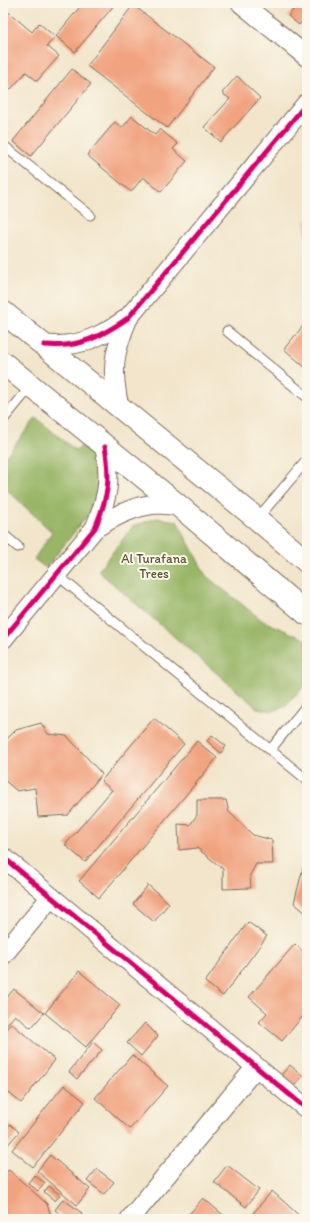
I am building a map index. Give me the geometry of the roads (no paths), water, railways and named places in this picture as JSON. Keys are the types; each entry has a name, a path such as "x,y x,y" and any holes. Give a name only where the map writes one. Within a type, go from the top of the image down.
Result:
{"main road":[{"path":"3,312 11,325 44,345 257,519 307,562"},
{"path":"3,363 307,614"}],"street":[{"path":"241,3 307,57"},
{"path":"44,345 66,345 88,340 109,331 128,318 307,103"},
{"path":"118,407 114,384 114,362 119,339 128,318"},
{"path":"3,639 94,528 103,508 108,488 109,467 105,447"},
{"path":"94,528 114,516 134,508 157,504 178,506"},
{"path":"3,857 307,1109"},
{"path":"3,955 51,897"},
{"path":"130,1219 256,1067"}],"lane":[{"path":"3,145 90,215"},
{"path":"227,331 307,397"},
{"path":"3,420 31,386"},
{"path":"257,519 307,460"},
{"path":"3,534 18,547"},
{"path":"56,574 307,780"},
{"path":"270,750 307,705"}],"park label":[{"name":"Al Turafana Trees","path":"154,566"}]}
